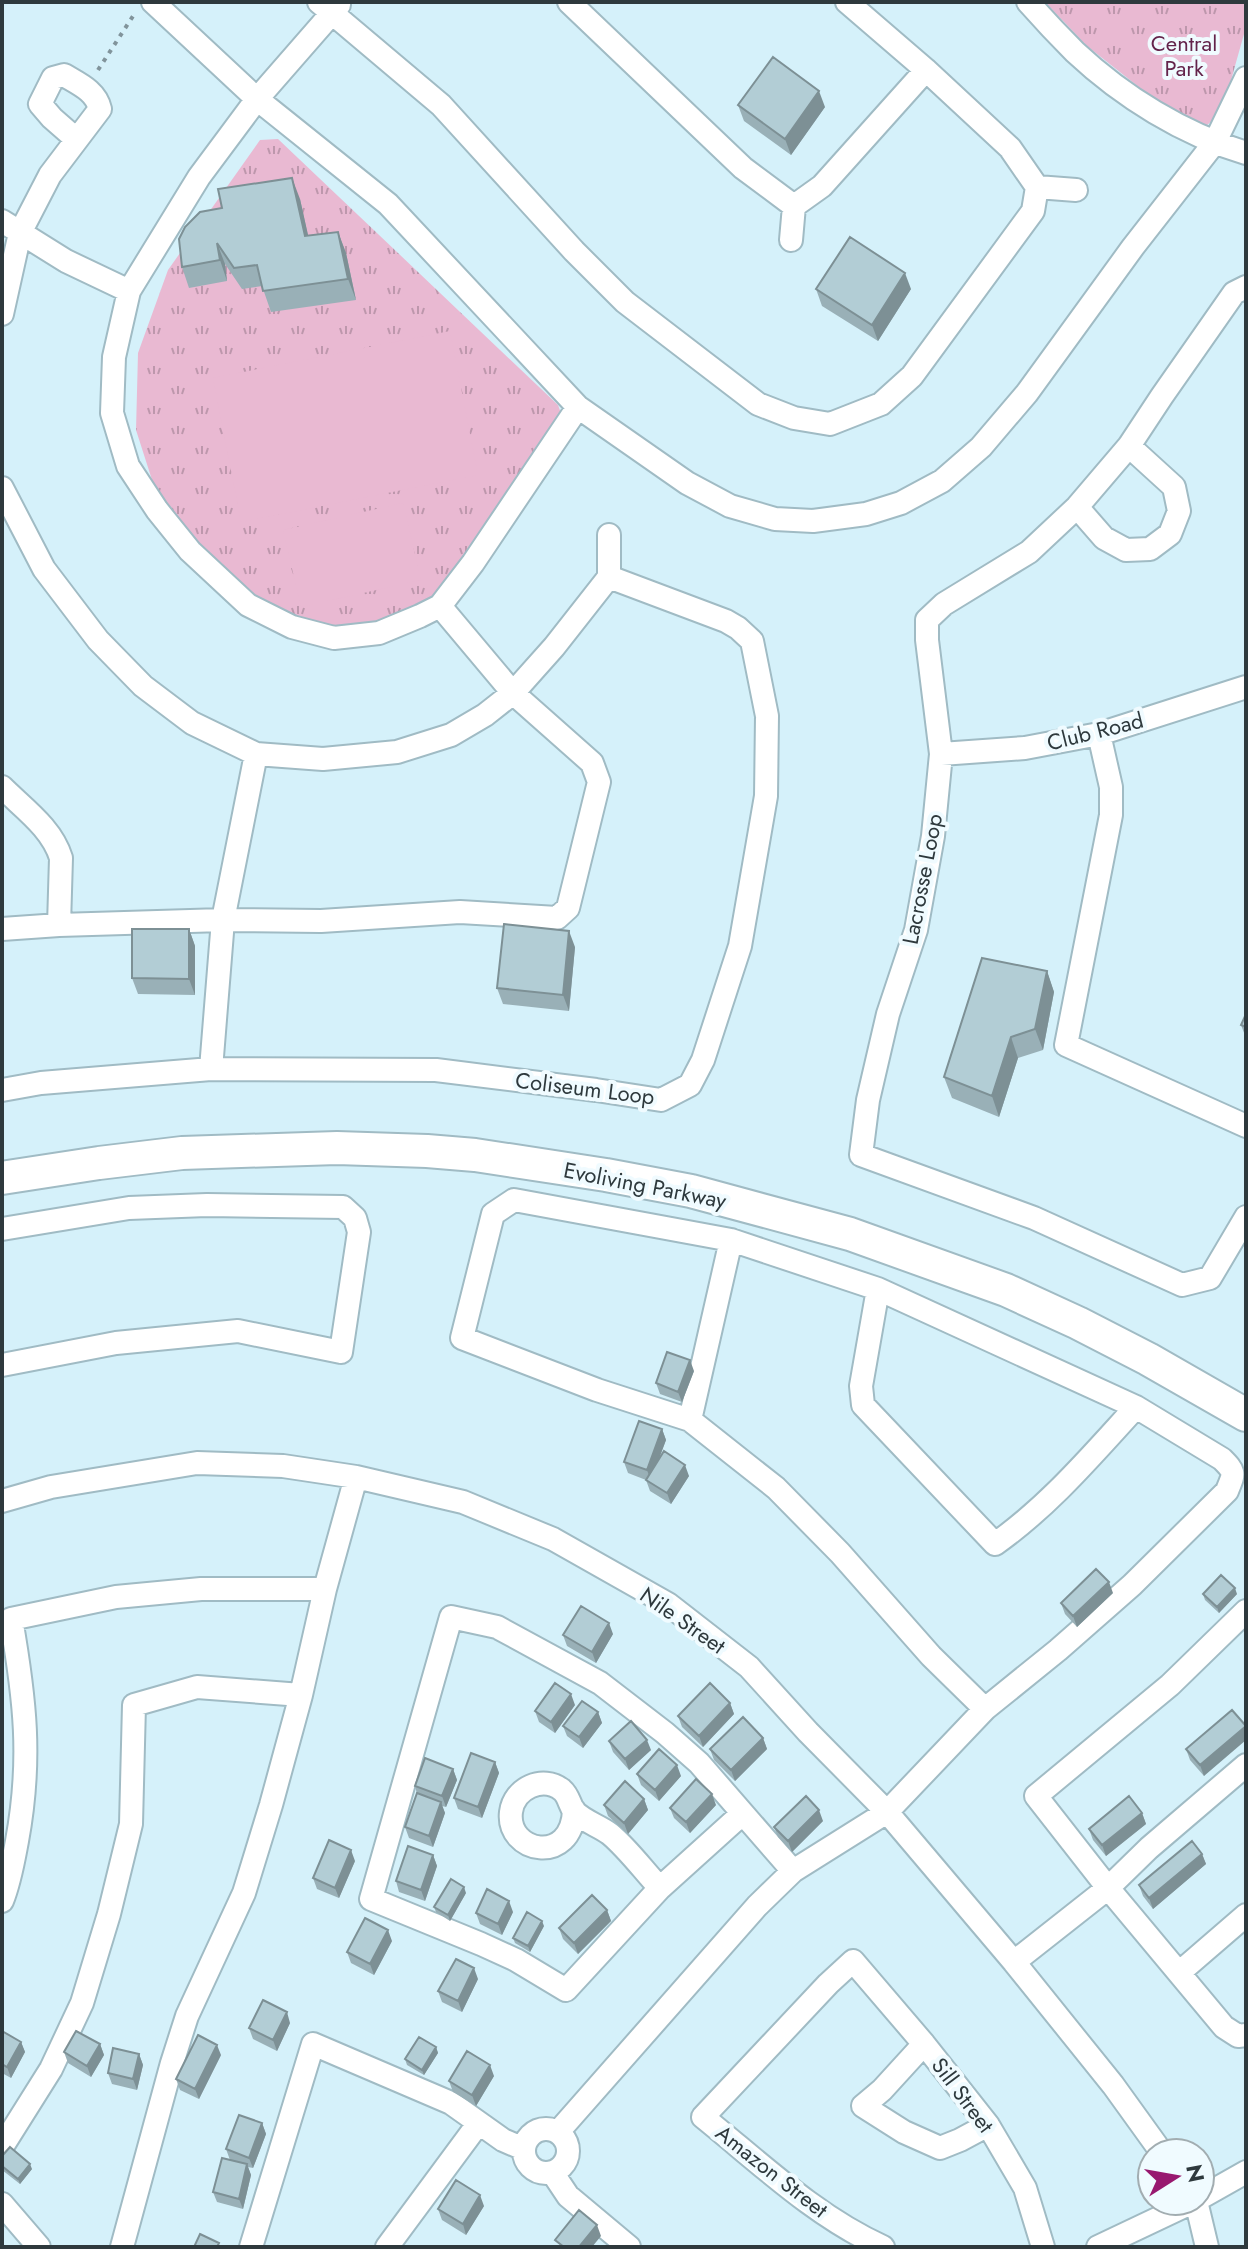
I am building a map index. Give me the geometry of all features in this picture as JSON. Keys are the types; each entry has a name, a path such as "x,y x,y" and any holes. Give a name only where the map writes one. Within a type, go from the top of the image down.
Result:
{"street":[{"path":"153,2 257,99 388,204 578,407 687,483 730,506 775,519 813,521 866,514 901,503 942,481 981,447 1007,420 1124,259 1215,142 1246,78"},
{"path":"569,2 743,168 794,206"},
{"path":"578,407 473,563 440,606 379,633 334,638 292,627 248,605 190,551 157,510 128,466 112,413 114,357 129,291 199,177 331,6 441,105 574,251 625,302 758,404 794,418 830,424 881,404 912,376 1033,211 1037,187 1010,148 847,2"},
{"path":"1028,2 1076,53 1149,110 1215,142 1246,153"},
{"path":"791,240 794,206 822,186 926,70"},
{"path":"2,314 11,227 100,109 98,98 85,88 64,75 53,78 40,104 76,139"},
{"path":"1037,187 1076,190"},
{"path":"11,227 66,261 129,291"},
{"name":"Lacrosse Loop","path":"1246,287 1234,293 1129,446 1077,507 1029,552 944,604 927,620 941,754 933,836 916,930 888,1014 868,1100 861,1155 1034,1218 1182,1285 1210,1278 1246,1217"},
{"path":"1077,507 1104,538 1126,550 1150,549 1170,534 1179,511 1174,487 1129,446"},
{"path":"2,488 44,569 98,640 143,686 192,723 256,754 323,759 397,752 451,735 485,715 513,693 609,577 609,535"},
{"name":"Coliseum Loop","path":"2,1090 41,1083 211,1069 436,1070 661,1100 690,1085 703,1060 740,946 766,796 767,716 752,641 738,628 609,577"},
{"path":"2,929 223,920 321,921 460,912 557,918 568,908 599,782 592,763 513,693 440,606"},
{"name":"Club Road","path":"941,754 1025,748 1099,734 1246,687"},
{"path":"1099,734 1111,787 1111,815 1066,1045 1246,1126"},
{"path":"211,1069 223,920 256,754"},
{"path":"2,787 48,832 58,848 61,858 59,925"},
{"name":"Evoliving Parkway","path":"2,1178 182,1153 337,1148 475,1155 691,1191 850,1234 1006,1290 1148,1359 1246,1415"},
{"path":"558,2132 757,1906 793,1871 887,1812 985,1709 1132,1585 1227,1491 1234,1475 1222,1459 1136,1407 878,1289 731,1240 514,1200 493,1214 462,1338 597,1390 690,1420 776,1488 840,1553 931,1656 985,1709"},
{"path":"2,1229 129,1208 207,1205 343,1207 355,1218 359,1232 341,1352 238,1331 116,1343 2,1365"},
{"path":"690,1420 731,1240"},
{"path":"878,1289 861,1386 863,1405 995,1544 1025,1523 1136,1407"},
{"name":"Nile Street","path":"2,1501 51,1487 197,1463 283,1466 356,1477 463,1502 553,1539 668,1604 749,1667 887,1812 1014,1962 1113,2085 1150,2137"},
{"path":"122,2247 187,2016 244,1893 271,1805 356,1477"},
{"path":"2,1901 10,1880 24,1805 27,1751 23,1686 11,1619 116,1597 201,1589 325,1589"},
{"path":"1246,1611 1170,1685 1036,1796 1224,2027 1238,2036 1246,2035"},
{"path":"742,1814 660,1888 566,1990 516,1960 371,1899 451,1617 497,1627 600,1683 699,1763 793,1871"},
{"path":"2,2147 51,2069 82,2003 109,1914 131,1824 134,1705 197,1687 301,1695"},
{"path":"1014,1962 1108,1888 1149,1848 1246,1765"},
{"path":"574,1810 611,1834 660,1888"},
{"path":"1180,1972 1246,1915"},
{"name":"Sill Street","path":"703,2117 853,1961 988,2125 1025,2188 1043,2247"},
{"path":"251,2247 313,2044 451,2103 503,2140 524,2149"},
{"path":"924,2044 863,2106 904,2132 940,2148 988,2125"},
{"name":"Amazon Street","path":"703,2117 808,2202 863,2238 883,2247"},
{"path":"387,2247 478,2124"},
{"path":"548,2129 558,2132 566,2142 568,2154 563,2166 542,2173 532,2168 524,2149 528,2138 537,2131 548,2129"},
{"path":"552,2172 568,2196 629,2247"},
{"path":"1216,2189 1246,2172"},
{"path":"2,2204 39,2247"},
{"path":"1098,2247 1161,2217"},
{"path":"1201,2217 1207,2247"}],"path":[{"path":"85,88 142,2"}],"green space":[{"name":"Central Park","path":"1045,2 1246,2 1246,27 1222,112 1206,126 1159,103 1087,46"},
{"path":"278,139 558,405 562,416 437,601 376,626 333,630 295,618 248,597 203,555 153,483 136,430 138,353 168,270 260,140"},
{"path":"450,331 478,475 241,522 213,378"},
{"path":"403,503 421,580 301,607 283,530"}],"building":[{"path":"773,57 819,91 785,139 738,105"},
{"path":"292,178 305,236 338,232 348,279 263,291 257,265 234,268 217,243 220,260 182,267 179,239 185,227 200,212 222,208 218,189"},
{"path":"850,237 905,273 872,325 816,289"},
{"path":"504,924 569,931 563,995 497,988"},
{"path":"132,929 189,929 189,979 132,978"},
{"path":"982,958 1047,971 1035,1029 1011,1037 992,1096 944,1077"},
{"path":"667,1352 690,1360 678,1392 656,1383"},
{"path":"639,1421 662,1429 647,1470 624,1462"},
{"path":"664,1451 685,1465 667,1493 646,1480"},
{"path":"1096,1569 1109,1582 1073,1616 1061,1603"},
{"path":"1221,1575 1235,1588 1217,1607 1203,1594"},
{"path":"581,1606 609,1623 592,1652 563,1635"},
{"path":"555,1683 571,1694 551,1722 535,1711"},
{"path":"710,1683 730,1703 699,1736 678,1716"},
{"path":"582,1701 598,1712 579,1737 563,1726"},
{"path":"1232,1710 1246,1726 1200,1765 1186,1749"},
{"path":"743,1717 763,1738 731,1770 710,1749"},
{"path":"631,1721 647,1740 625,1759 609,1741"},
{"path":"659,1749 677,1765 655,1790 637,1774"},
{"path":"471,1753 495,1762 478,1807 454,1798"},
{"path":"425,1758 453,1769 442,1796 415,1786"},
{"path":"696,1779 712,1794 686,1822 670,1808"},
{"path":"625,1781 644,1799 624,1823 604,1805"},
{"path":"417,1793 441,1802 429,1836 405,1827"},
{"path":"806,1796 819,1810 788,1841 774,1827"},
{"path":"1129,1796 1142,1813 1102,1845 1089,1829"},
{"path":"329,1840 351,1850 335,1888 313,1878"},
{"path":"1192,1841 1202,1854 1149,1898 1139,1885"},
{"path":"408,1846 433,1855 421,1890 396,1881"},
{"path":"451,1879 464,1887 448,1915 434,1907"},
{"path":"487,1889 509,1901 498,1924 476,1913"},
{"path":"592,1895 607,1910 574,1943 559,1928"},
{"path":"527,1912 542,1921 528,1946 513,1938"},
{"path":"365,1918 388,1930 370,1964 347,1952"},
{"path":"456,1959 474,1968 458,2001 438,1991"},
{"path":"263,2000 287,2012 273,2040 249,2028"},
{"path":"2,2031 21,2042 7,2067 2,2064"},
{"path":"76,2031 100,2044 87,2066 64,2052"},
{"path":"198,2035 217,2045 195,2089 176,2079"},
{"path":"419,2037 436,2047 422,2070 405,2059"},
{"path":"113,2048 139,2054 133,2079 108,2073"},
{"path":"467,2051 490,2065 472,2095 449,2081"},
{"path":"239,2115 262,2123 249,2158 226,2149"},
{"path":"10,2147 30,2164 18,2179 2,2166 2,2156"},
{"path":"222,2158 247,2164 239,2199 213,2192"},
{"path":"456,2180 480,2195 463,2224 438,2209"},
{"path":"579,2210 597,2225 579,2247 564,2247 555,2240"},
{"path":"200,2234 219,2243 217,2247 194,2247"}]}
